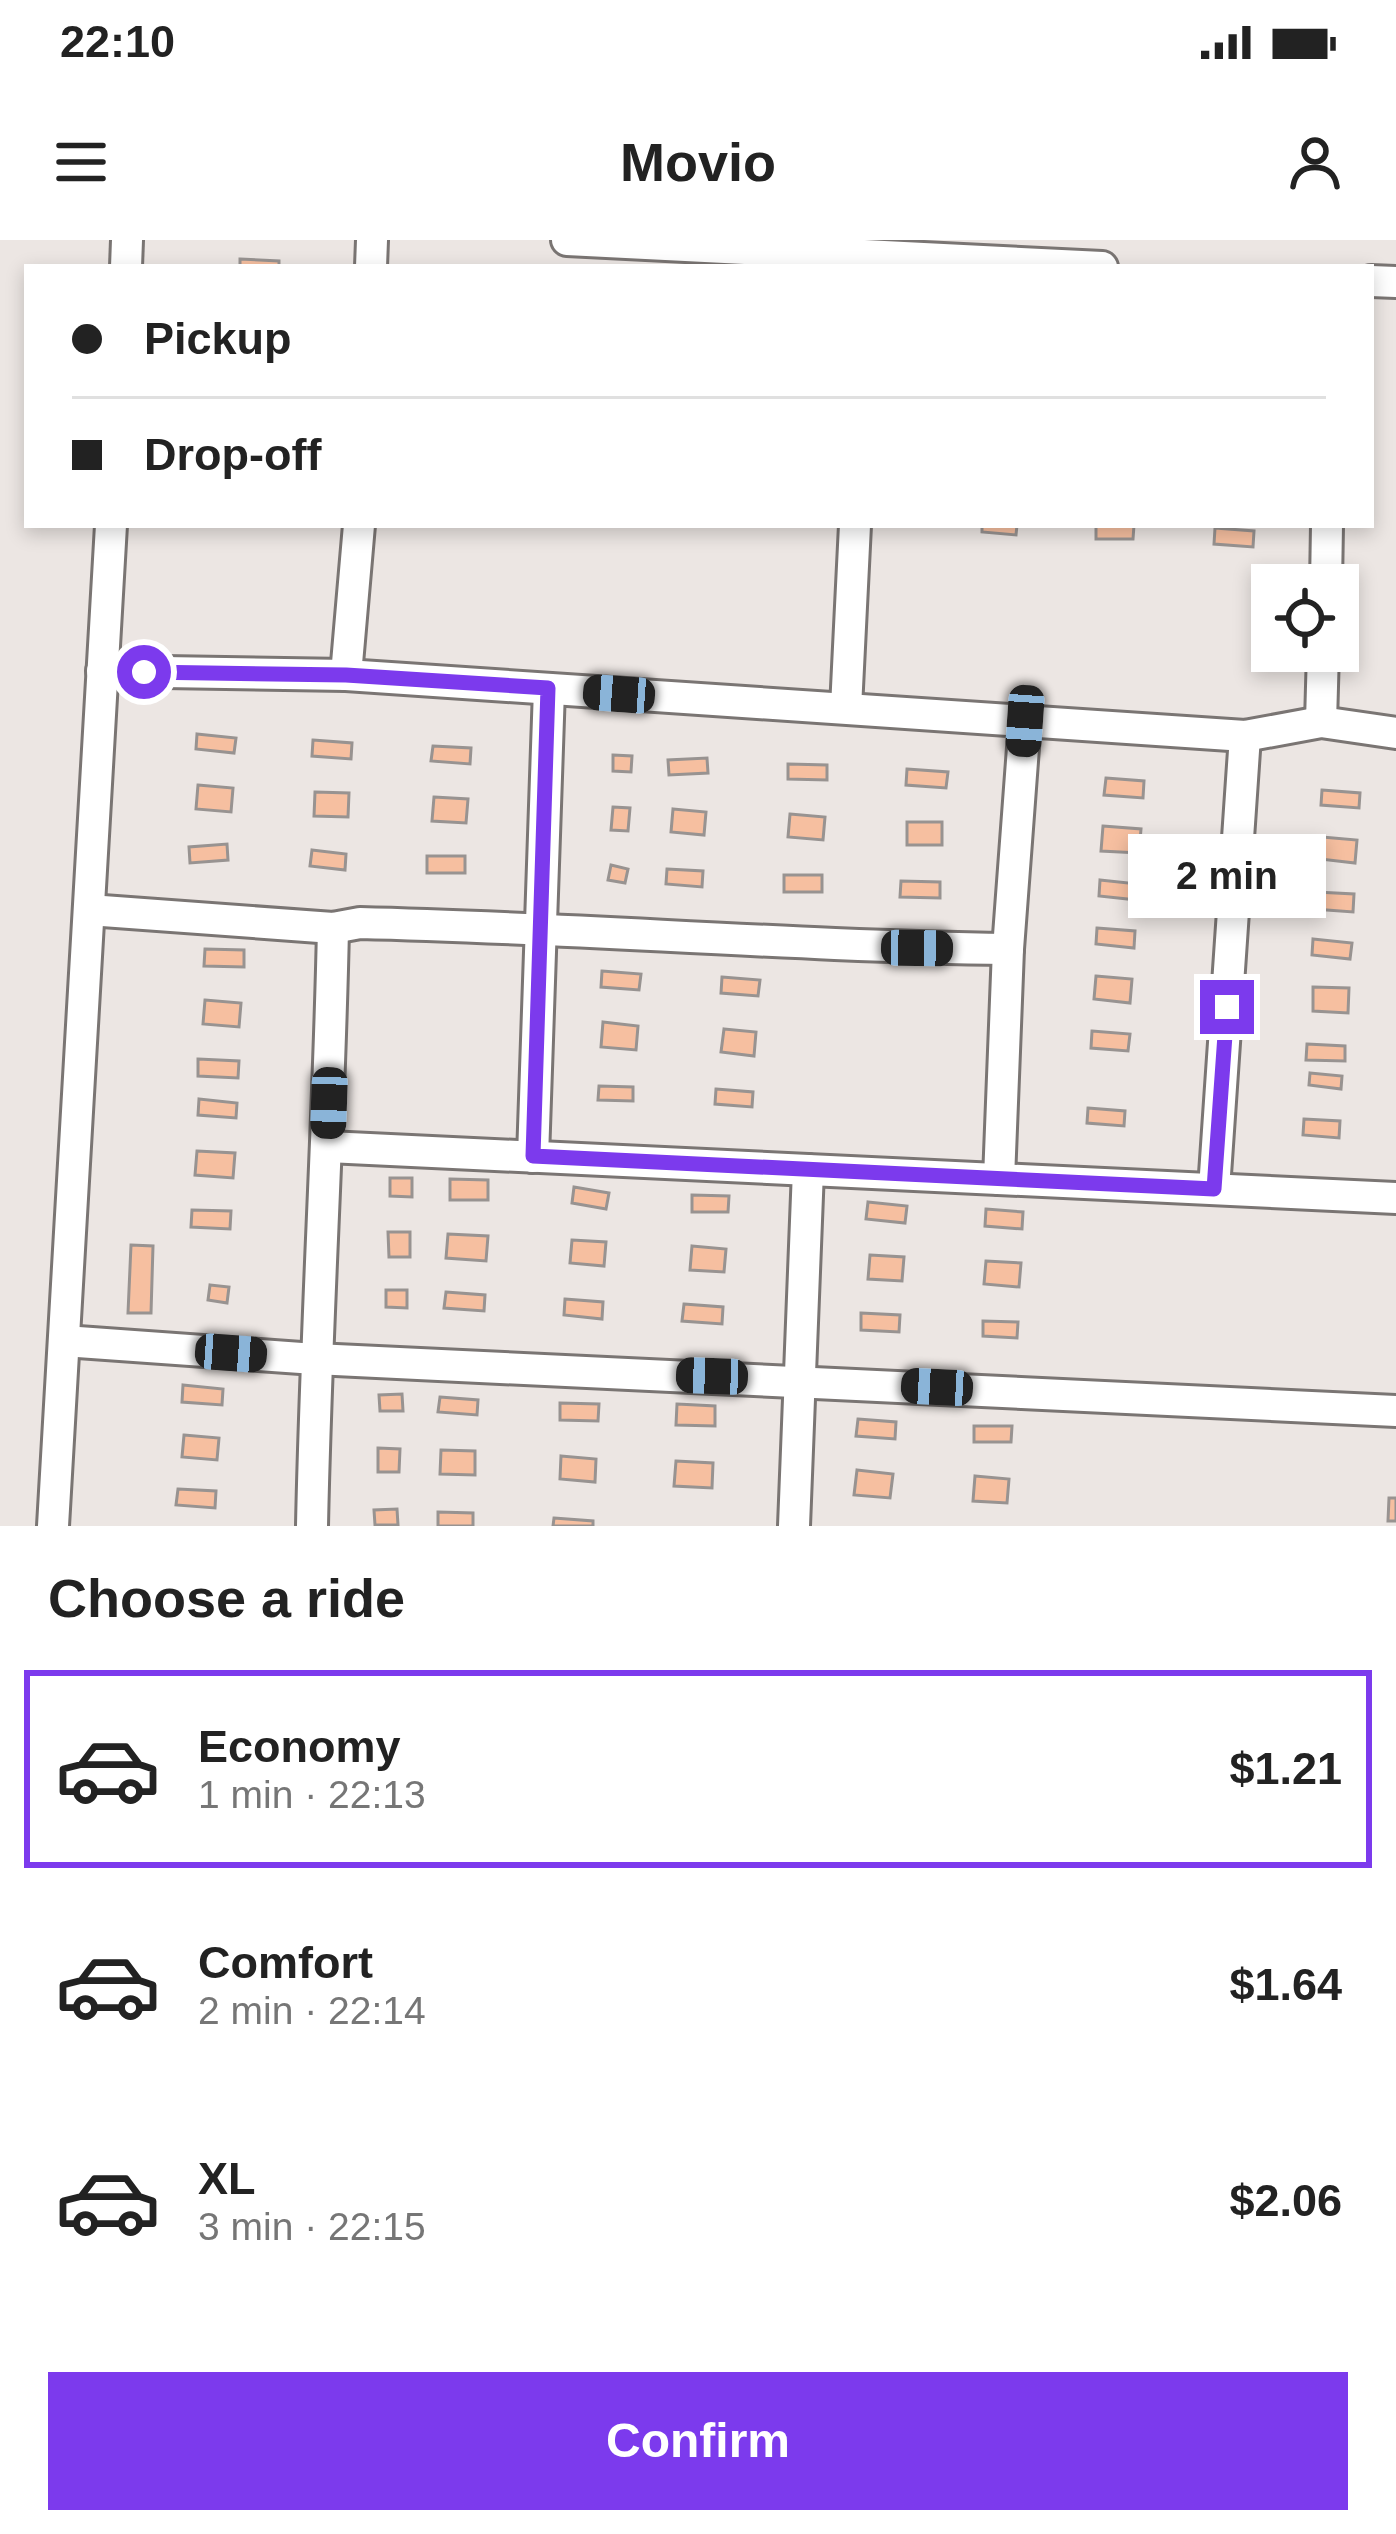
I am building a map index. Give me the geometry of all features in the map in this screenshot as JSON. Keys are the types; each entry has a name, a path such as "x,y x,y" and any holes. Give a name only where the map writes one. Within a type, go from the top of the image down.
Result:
{"street":[{"path":"567,240 864,248 1058,264"},
{"path":"53,1526 111,528"},
{"path":"346,675 358,528"},
{"path":"845,709 855,528"},
{"path":"1326,564 1328,528"},
{"path":"102,671 346,675 1245,736 1321,722 1396,733"},
{"path":"1321,722 1323,672"},
{"path":"533,1156 548,688"},
{"path":"999,1179 1008,950 1025,721"},
{"path":"1214,1189 1245,736"},
{"path":"88,910 333,928 361,922 540,927 826,947 1008,950"},
{"path":"312,1526 333,928"},
{"path":"328,1147 1396,1198"},
{"path":"794,1526 808,1170"},
{"path":"64,1341 315,1359 1396,1411"}],"building":[{"path":"240,259 279,261 279,264 240,264"},
{"path":"982,528 1017,528 1016,535 982,532"},
{"path":"1096,528 1134,528 1133,539 1096,539"},
{"path":"1215,528 1254,531 1253,547 1214,544"},
{"path":"197,734 236,738 234,753 196,749"},
{"path":"313,740 352,743 351,759 312,756"},
{"path":"433,746 471,748 470,764 431,761"},
{"path":"613,755 632,756 631,772 613,771"},
{"path":"707,758 708,773 669,775 668,760"},
{"path":"788,764 827,765 827,780 788,779"},
{"path":"907,769 948,772 946,788 906,785"},
{"path":"1106,778 1144,781 1143,798 1104,795"},
{"path":"198,785 233,788 231,812 196,809"},
{"path":"1322,790 1360,793 1359,808 1321,805"},
{"path":"315,792 349,793 348,817 314,816"},
{"path":"434,797 468,799 466,823 432,821"},
{"path":"613,807 630,808 628,831 611,830"},
{"path":"673,809 706,812 704,835 671,832"},
{"path":"790,814 825,817 823,840 788,837"},
{"path":"907,822 942,822 942,845 907,845"},
{"path":"1103,826 1141,829 1139,853 1101,851"},
{"path":"1322,837 1357,840 1355,863 1320,859"},
{"path":"227,844 228,860 190,863 189,847"},
{"path":"312,850 346,854 345,870 310,866"},
{"path":"427,856 465,856 465,873 427,873"},
{"path":"611,865 628,869 625,883 608,880"},
{"path":"667,869 703,871 702,887 666,884"},
{"path":"784,875 822,875 822,892 784,892"},
{"path":"1100,880 1138,884 1137,900 1099,896"},
{"path":"901,881 940,882 940,898 900,897"},
{"path":"1316,892 1354,894 1353,912 1314,909"},
{"path":"1097,928 1135,931 1134,948 1096,944"},
{"path":"1313,939 1352,943 1350,959 1312,955"},
{"path":"205,949 244,950 244,967 204,966"},
{"path":"602,971 641,974 639,990 601,987"},
{"path":"1096,976 1132,979 1130,1003 1094,999"},
{"path":"722,977 760,980 758,996 721,993"},
{"path":"1313,987 1349,988 1348,1013 1313,1011"},
{"path":"205,1000 241,1003 239,1027 203,1024"},
{"path":"603,1022 638,1026 636,1050 601,1047"},
{"path":"724,1029 756,1032 754,1056 721,1052"},
{"path":"1092,1031 1130,1034 1128,1051 1091,1048"},
{"path":"1307,1044 1345,1046 1345,1061 1306,1060"},
{"path":"198,1059 239,1061 238,1078 198,1076"},
{"path":"1310,1073 1342,1076 1341,1089 1309,1085"},
{"path":"599,1086 633,1087 633,1101 598,1100"},
{"path":"716,1089 753,1092 752,1107 715,1104"},
{"path":"199,1099 237,1103 236,1118 198,1115"},
{"path":"1088,1108 1125,1111 1124,1126 1087,1123"},
{"path":"1304,1119 1340,1121 1339,1138 1303,1135"},
{"path":"197,1151 235,1153 233,1178 195,1175"},
{"path":"390,1178 412,1178 412,1197 390,1196"},
{"path":"450,1179 488,1180 488,1200 450,1200"},
{"path":"574,1187 609,1193 606,1209 572,1203"},
{"path":"692,1195 729,1196 728,1212 692,1212"},
{"path":"868,1202 907,1206 905,1223 866,1219"},
{"path":"986,1209 1023,1212 1022,1229 985,1226"},
{"path":"192,1210 231,1211 230,1229 191,1227"},
{"path":"388,1232 410,1232 410,1257 389,1257"},
{"path":"448,1234 488,1236 486,1261 446,1258"},
{"path":"572,1240 606,1242 604,1266 570,1263"},
{"path":"131,1245 153,1246 151,1313 128,1313"},
{"path":"692,1246 726,1249 724,1272 690,1270"},
{"path":"870,1255 904,1257 902,1281 868,1279"},
{"path":"986,1261 1021,1263 1019,1287 984,1284"},
{"path":"210,1285 229,1287 227,1303 208,1300"},
{"path":"386,1290 407,1290 407,1308 386,1307"},
{"path":"446,1292 485,1295 484,1311 444,1308"},
{"path":"565,1299 603,1302 602,1319 564,1315"},
{"path":"684,1304 723,1307 722,1324 682,1321"},
{"path":"861,1313 900,1315 899,1332 861,1330"},
{"path":"983,1321 1018,1322 1017,1338 983,1336"},
{"path":"183,1385 223,1389 222,1405 182,1402"},
{"path":"402,1394 403,1411 380,1411 379,1395"},
{"path":"440,1397 478,1400 477,1415 438,1412"},
{"path":"560,1403 599,1404 598,1421 560,1420"},
{"path":"677,1404 715,1406 715,1426 676,1425"},
{"path":"858,1419 896,1422 895,1439 856,1436"},
{"path":"974,1426 1012,1426 1011,1442 974,1442"},
{"path":"184,1435 219,1438 217,1460 182,1457"},
{"path":"378,1448 400,1449 399,1472 378,1472"},
{"path":"441,1450 475,1451 475,1475 440,1474"},
{"path":"561,1456 596,1459 595,1482 560,1479"},
{"path":"676,1461 713,1463 712,1488 674,1486"},
{"path":"857,1470 893,1474 890,1498 854,1495"},
{"path":"975,1476 1009,1479 1007,1503 973,1501"},
{"path":"178,1489 216,1491 215,1508 176,1505"},
{"path":"1389,1498 1396,1498 1396,1521 1388,1521"},
{"path":"397,1509 398,1525 375,1525 374,1510"},
{"path":"438,1512 473,1513 473,1526 438,1526"},
{"path":"554,1518 593,1521 593,1526 553,1526"}],"route":[{"path":"144,672 346,675 548,688 533,1156 1214,1189 1227,1007"}]}
